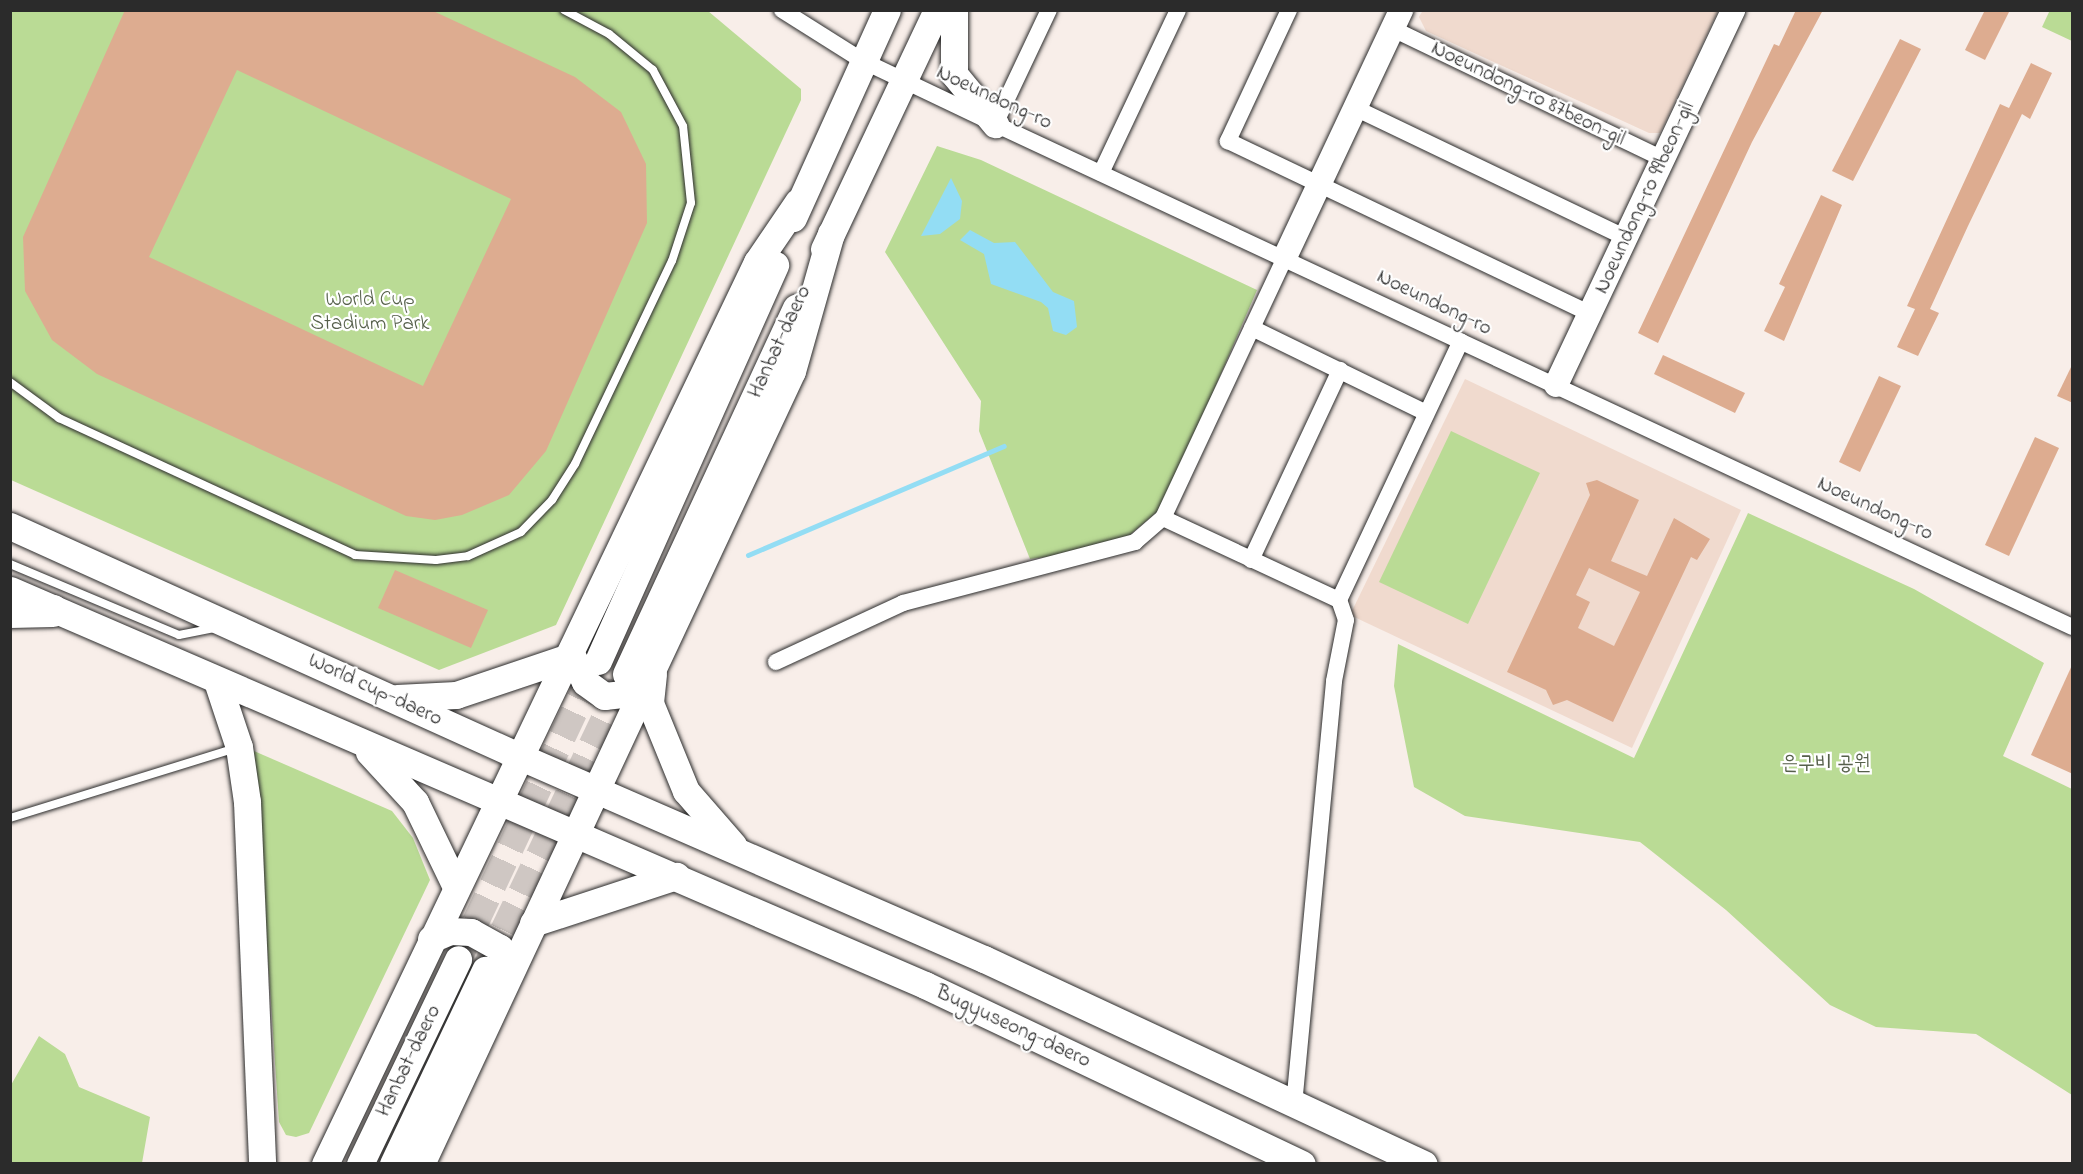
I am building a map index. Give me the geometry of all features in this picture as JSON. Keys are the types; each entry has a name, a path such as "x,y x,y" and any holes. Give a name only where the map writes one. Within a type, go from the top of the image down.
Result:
{"highway":[{"path":"10,612 53,611"}],"main road":[{"name":"Hanbat-daero","path":"325,1164 456,887 522,759 585,658 773,270 798,202 887,10"},
{"name":"Hanbat-daero","path":"421,1164 595,790 642,672 831,233 937,10"},
{"path":"954,10 954,74 995,124"},
{"name":"World cup-daero","path":"10,526 522,759 740,852"},
{"path":"10,590 364,747 676,876"},
{"path":"390,698 456,695 585,658 585,682 604,696 632,693 642,672"},
{"path":"642,672 650,703 686,791 740,852 984,958 1423,1164"},
{"path":"218,684 239,747 247,802 262,1164"},
{"path":"364,747 415,802 456,887"},
{"path":"533,923 676,876"},
{"name":"Bugyuseong-daero","path":"676,876 926,985 1302,1164"},
{"path":"431,939 450,931 471,932 500,948 513,965"},
{"name":"Hanbat-daero","path":"360,1164 458,959"},
{"name":"Hanbat-daero","path":"393,1164 484,970"}],"street":[{"name":"Noeundong-ro","path":"782,10 863,61 2073,627"},
{"path":"995,124 1049,10"},
{"path":"1101,172 1178,10"},
{"path":"1289,10 1228,141 1590,314"},
{"name":"Noeundong-ro 99beon-gil","path":"1556,385 1733,10"},
{"name":"Noeundong-ro 87beon-gil","path":"1286,257 1397,20 1663,159"},
{"path":"1355,108 1626,238"},
{"path":"776,662 903,603 1136,542 1163,518 1286,257"},
{"path":"1252,328 1426,413"},
{"path":"1294,1105 1334,681 1346,620 1340,600 1461,341"},
{"path":"1251,560 1340,370"},
{"path":"1163,518 1340,600"}],"lane":[{"path":"10,382 59,418 355,555 436,560 468,556 521,532 552,500 575,464 672,261 691,203 691,163 683,126 653,70 609,33 564,10"},
{"path":"10,564 179,635 230,625"},
{"path":"10,818 239,747"}],"shaded area":[{"path":"1423,10 1718,11 1660,133 1649,133 1426,31 1419,17"},
{"path":"1465,379 1741,510 1632,748 1350,615"}],"green space":[{"path":"2050,10 2072,11 2072,41 2042,27"},
{"name":"World Cup Stadium Park","path":"10,11 708,11 801,89 801,100 556,625 439,670 11,480"},
{"path":"937,146 981,160 1257,290 1164,506 1125,539 1080,553 1030,559 979,431 981,401 885,252"},
{"path":"1451,431 1540,473 1468,624 1379,582"},
{"name":"은구비 공원","path":"1748,513 1914,589 2044,663 2003,756 2072,789 2072,1095 1976,1034 1876,1027 1830,1005 1726,910 1640,842 1465,816 1414,787 1394,686 1398,644 1634,758"},
{"path":"254,751 392,811 413,838 430,880 309,1133 296,1137 286,1135 279,1122"},
{"path":"39,1036 65,1054 79,1087 150,1117 142,1163 11,1163 11,1085"}],"water":[{"path":"951,178 962,201 960,219 940,234 921,236"},
{"path":"970,230 994,243 1015,242 1053,292 1074,301 1077,327 1066,335 1053,331 1048,308 1041,302 991,284 984,254 960,240"}],"building":[{"path":"125,10 431,10 575,77 621,112 646,164 647,223 546,451 509,495 462,515 435,520 406,516 97,374 52,340 25,291 23,237","holes":["237,70 511,199 423,386 149,257"]},
{"path":"1796,10 1823,10 1752,142 1658,343 1638,333 1774,44 1779,46"},
{"path":"1985,10 2010,10 1985,60 1965,50"},
{"path":"1900,39 1921,49 1853,181 1832,171"},
{"path":"2031,63 2052,73 2030,119 2022,114 1968,226 1930,309 1939,313 1918,356 1897,347 1915,309 1907,306 2000,104 2009,108"},
{"path":"1821,195 1842,205 1784,341 1764,331 1785,287 1779,284"},
{"path":"1663,355 1745,393 1735,413 1654,374"},
{"path":"2073,363 2073,403 2057,396"},
{"path":"1879,376 1901,386 1860,472 1839,462"},
{"path":"2035,437 2059,448 2009,556 1985,545"},
{"path":"1597,480 1639,500 1611,561 1647,576 1674,518 1710,539 1697,560 1691,557 1613,722 1567,700 1553,705 1546,690 1507,672 1590,495 1586,483","holes":["1589,568 1640,592 1614,646 1578,628 1590,602 1576,595"]},
{"path":"395,570 488,610 471,648 378,608"},
{"path":"2073,663 2073,774 2031,755"}],"waterway":[{"path":"748,555 1004,446"}],"tunnel":[{"path":"458,959 596,665"},
{"path":"486,967 625,676"}]}
